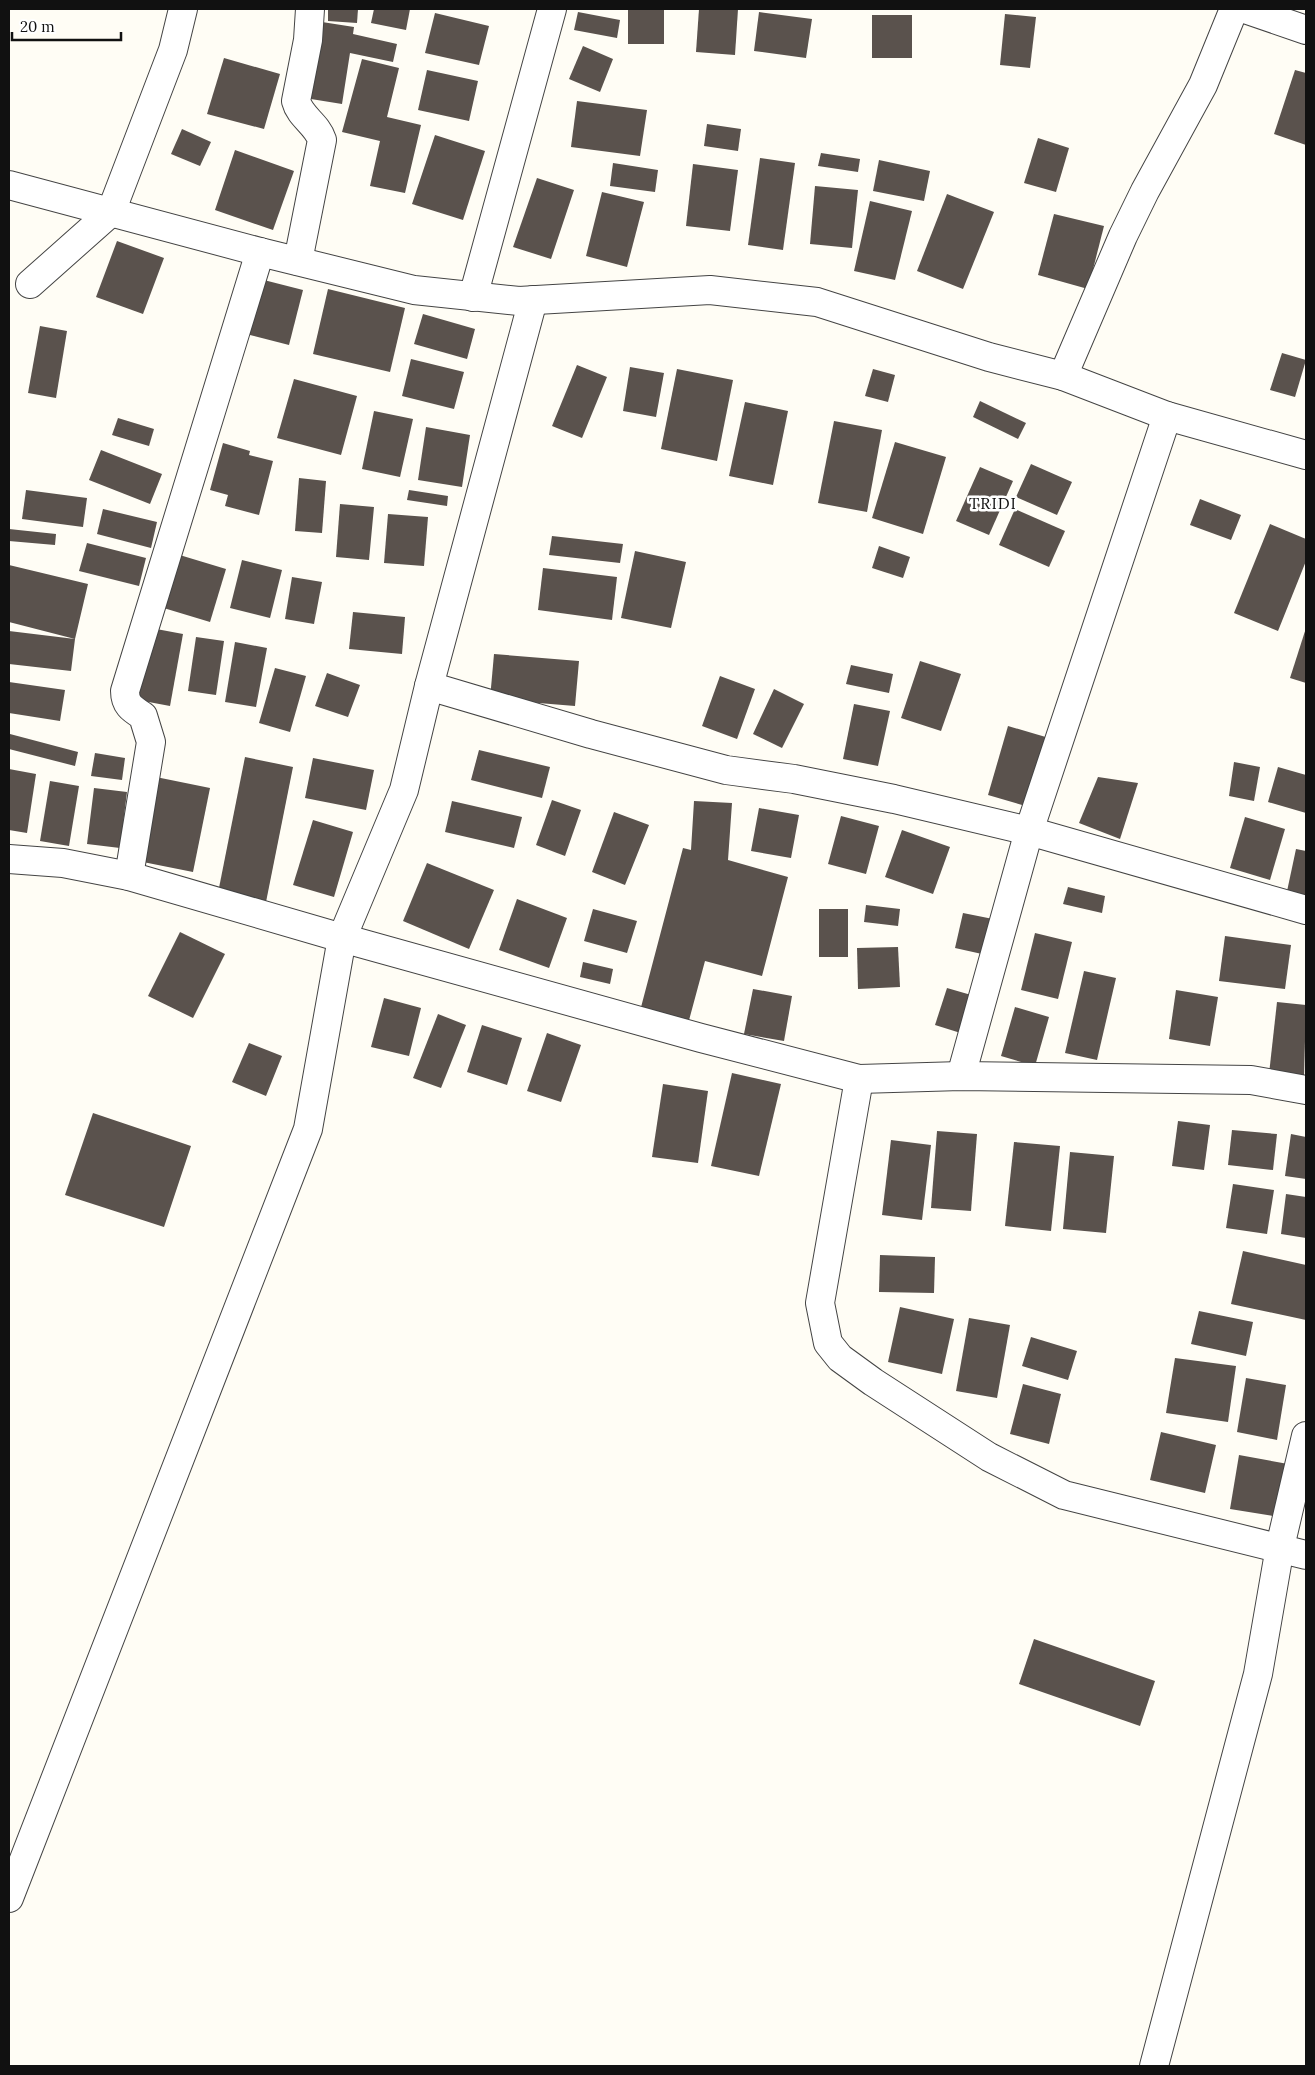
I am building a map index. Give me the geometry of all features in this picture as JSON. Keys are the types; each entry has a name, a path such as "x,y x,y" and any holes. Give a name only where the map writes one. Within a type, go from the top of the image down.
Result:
{"street":[{"path":"30,284 110,212 173,50 183,9"},
{"path":"298,261 322,140 320,132 298,108 296,101 308,40 310,9"},
{"path":"473,297 552,9"},
{"path":"1063,376 1103,280 1145,191 1160,167 1203,84 1234,9"},
{"path":"1245,9 1306,30"},
{"path":"9,185 260,252 414,290 473,297 533,300 710,290 817,302 989,357 1063,376 1168,416 1306,455"},
{"path":"129,876 151,742 143,716 130,707 125,700 125,690 260,252"},
{"path":"9,1898 308,1129 342,938 404,790 429,686 533,300"},
{"path":"961,1076 1029,830 1168,416"},
{"path":"429,686 591,734 726,770 794,779 885,797 1029,830 1306,910"},
{"path":"9,860 63,864 129,876 342,938 859,1080 961,1076 1251,1080 1306,1090"},
{"path":"859,1080 820,1303 828,1343 840,1358 873,1382 989,1457 1064,1495 1280,1547 1306,1555"},
{"path":"1154,2066 1258,1674 1280,1547 1306,1436"}],"building":[{"path":"328,9 358,9 357,23 328,21"},
{"path":"374,9 410,9 406,30 371,23"},
{"path":"628,9 664,9 664,44 628,44"},
{"path":"699,9 738,9 735,55 696,52"},
{"path":"578,12 620,20 617,38 574,30"},
{"path":"759,12 812,19 806,58 754,51"},
{"path":"435,13 489,26 479,65 425,53"},
{"path":"1005,14 1036,17 1030,68 1000,65"},
{"path":"872,15 912,15 912,58 872,58"},
{"path":"322,22 354,27 353,34 397,44 393,62 350,53 342,104 311,99"},
{"path":"583,46 613,59 600,92 569,79"},
{"path":"224,58 280,74 264,129 207,114"},
{"path":"362,59 399,68 387,117 421,125 405,193 370,186 380,141 342,132"},
{"path":"427,70 478,81 469,121 418,110"},
{"path":"1295,70 1306,73 1306,145 1274,134"},
{"path":"577,101 647,110 640,156 571,147"},
{"path":"707,124 741,129 738,151 704,146"},
{"path":"182,129 211,142 200,166 171,154"},
{"path":"435,135 485,151 463,220 412,204"},
{"path":"1038,138 1069,148 1056,192 1024,183"},
{"path":"235,150 294,171 273,230 215,210"},
{"path":"821,153 860,159 858,172 818,166"},
{"path":"760,158 795,163 783,250 748,245"},
{"path":"879,160 930,171 924,201 873,191"},
{"path":"613,163 658,170 655,192 610,186"},
{"path":"693,164 738,170 730,231 686,226"},
{"path":"537,178 574,190 551,259 513,247"},
{"path":"815,186 858,190 852,248 810,244"},
{"path":"602,192 644,202 627,267 586,256"},
{"path":"947,194 994,212 963,289 917,271"},
{"path":"870,201 912,211 895,280 854,271"},
{"path":"1054,214 1104,226 1088,289 1038,275"},
{"path":"117,241 164,258 143,314 96,297"},
{"path":"256,278 303,290 289,345 242,333"},
{"path":"328,289 405,308 390,372 313,354"},
{"path":"423,314 475,329 467,359 414,344"},
{"path":"40,326 67,331 56,398 28,393"},
{"path":"1282,353 1306,360 1295,397 1270,390"},
{"path":"411,359 464,372 454,409 402,396"},
{"path":"577,365 607,377 582,438 552,426"},
{"path":"630,367 664,373 656,417 623,411"},
{"path":"677,369 733,380 717,461 661,449"},
{"path":"873,369 895,375 888,402 865,396"},
{"path":"294,379 357,396 341,455 277,438"},
{"path":"980,401 1026,423 1018,439 973,417"},
{"path":"745,402 788,411 773,485 729,476"},
{"path":"374,411 413,419 400,477 362,469"},
{"path":"118,418 154,429 149,446 112,435"},
{"path":"834,421 882,430 867,512 818,503"},
{"path":"426,427 470,435 462,487 418,480"},
{"path":"895,442 946,457 923,534 872,518"},
{"path":"223,443 250,451 249,455 273,461 259,515 225,506 228,495 210,490"},
{"path":"101,450 162,474 150,504 89,480"},
{"path":"1031,464 1072,482 1057,515 1016,497"},
{"path":"980,467 1013,481 989,535 956,521"},
{"path":"299,478 326,481 322,533 295,531"},
{"path":"26,490 87,498 83,527 22,519"},
{"path":"409,490 448,496 447,506 407,500"},
{"path":"1200,499 1241,515 1231,540 1190,525"},
{"path":"340,504 374,507 369,560 336,557"},
{"path":"103,509 157,522 151,548 97,534"},
{"path":"1015,509 1065,531 1049,567 999,545"},
{"path":"388,514 428,517 424,566 384,563"},
{"path":"1270,524 1306,539 1306,561 1278,631 1234,613"},
{"path":"9,529 56,534 55,545 9,541"},
{"path":"552,536 623,544 620,563 549,555"},
{"path":"87,543 146,558 139,586 79,571"},
{"path":"879,546 910,557 903,578 872,568"},
{"path":"635,551 686,562 671,628 621,618"},
{"path":"173,553 226,569 210,622 157,606"},
{"path":"242,560 282,570 270,618 230,608"},
{"path":"9,565 88,584 75,639 9,622"},
{"path":"543,568 617,577 612,620 538,610"},
{"path":"292,577 322,582 314,624 285,619"},
{"path":"353,612 405,617 402,654 349,649"},
{"path":"151,628 183,634 170,706 138,700"},
{"path":"1306,628 1306,683 1290,678"},
{"path":"9,631 75,639 71,671 9,664"},
{"path":"196,637 224,641 216,695 188,691"},
{"path":"235,642 267,648 256,707 225,702"},
{"path":"494,654 579,661 575,706 490,699"},
{"path":"920,661 961,674 941,731 901,718"},
{"path":"851,665 893,674 889,693 846,684"},
{"path":"275,668 306,676 290,732 259,723"},
{"path":"327,673 360,685 348,717 315,706"},
{"path":"720,676 755,689 737,739 702,726"},
{"path":"9,682 65,690 60,721 9,713"},
{"path":"774,689 804,704 782,748 753,734"},
{"path":"854,704 890,711 878,766 843,759"},
{"path":"1008,726 1049,738 1029,807 988,795"},
{"path":"10,734 78,752 75,766 9,749"},
{"path":"479,750 550,767 542,798 471,780"},
{"path":"95,753 125,758 122,780 91,776"},
{"path":"245,757 293,767 265,907 217,898"},
{"path":"313,758 374,770 366,810 305,798"},
{"path":"1234,762 1260,767 1254,801 1229,796"},
{"path":"1278,767 1306,775 1306,813 1268,802"},
{"path":"9,769 36,774 27,833 9,830"},
{"path":"151,776 210,788 193,872 133,860"},
{"path":"1098,777 1138,783 1120,839 1079,823"},
{"path":"50,781 79,786 69,846 40,841"},
{"path":"94,788 127,792 120,848 87,844"},
{"path":"552,800 581,810 565,856 536,845"},
{"path":"452,801 522,817 514,848 445,832"},
{"path":"694,801 732,803 728,860 788,877 762,976 705,961 688,1024 640,1011 683,848 691,850"},
{"path":"759,808 799,815 791,858 751,851"},
{"path":"614,812 649,825 625,885 592,872"},
{"path":"841,816 879,826 866,874 828,864"},
{"path":"1245,817 1285,829 1270,880 1230,868"},
{"path":"313,820 353,832 334,897 293,885"},
{"path":"902,830 950,847 933,894 885,877"},
{"path":"1296,849 1306,851 1306,900 1286,896"},
{"path":"427,863 494,890 469,949 403,921"},
{"path":"1068,887 1105,896 1102,913 1063,904"},
{"path":"517,899 567,918 549,968 499,950"},
{"path":"866,905 900,909 898,926 864,922"},
{"path":"593,909 637,921 627,953 584,941"},
{"path":"819,909 848,909 848,957 819,957"},
{"path":"963,913 998,920 991,956 955,948"},
{"path":"180,932 225,954 193,1018 148,996"},
{"path":"1035,933 1072,942 1058,999 1021,990"},
{"path":"1225,936 1291,945 1285,989 1219,981"},
{"path":"898,947 900,987 858,989 857,948"},
{"path":"583,962 613,969 610,984 580,977"},
{"path":"1084,971 1116,978 1097,1060 1065,1053"},
{"path":"947,988 978,997 967,1035 935,1025"},
{"path":"753,989 792,996 784,1041 744,1034"},
{"path":"1176,990 1218,997 1210,1046 1169,1039"},
{"path":"384,998 421,1008 409,1056 371,1047"},
{"path":"1277,1002 1306,1005 1304,1078 1269,1074"},
{"path":"1015,1007 1049,1017 1035,1066 1001,1056"},
{"path":"438,1014 466,1025 441,1088 413,1078"},
{"path":"482,1025 522,1038 507,1085 467,1072"},
{"path":"547,1033 581,1045 561,1102 527,1091"},
{"path":"249,1043 282,1056 266,1096 232,1082"},
{"path":"732,1073 781,1084 759,1176 711,1166"},
{"path":"663,1084 708,1091 698,1163 652,1157"},
{"path":"93,1113 191,1146 164,1227 65,1195"},
{"path":"1178,1121 1210,1125 1204,1170 1172,1166"},
{"path":"1232,1130 1277,1134 1273,1170 1228,1165"},
{"path":"937,1131 977,1134 971,1211 931,1208"},
{"path":"1291,1134 1306,1137 1306,1179 1285,1176"},
{"path":"891,1140 931,1145 922,1220 882,1215"},
{"path":"1014,1142 1060,1146 1051,1231 1005,1226"},
{"path":"1070,1152 1114,1156 1106,1233 1063,1229"},
{"path":"1233,1184 1274,1190 1267,1234 1226,1228"},
{"path":"1286,1194 1306,1197 1306,1238 1281,1234"},
{"path":"1243,1251 1306,1265 1306,1320 1231,1304"},
{"path":"880,1255 935,1257 934,1293 879,1292"},
{"path":"900,1307 954,1319 942,1374 888,1362"},
{"path":"1199,1311 1253,1322 1246,1356 1191,1344"},
{"path":"969,1318 1010,1325 997,1398 956,1391"},
{"path":"1031,1337 1077,1351 1068,1380 1022,1366"},
{"path":"1175,1358 1236,1366 1228,1422 1166,1413"},
{"path":"1246,1378 1286,1385 1277,1440 1237,1432"},
{"path":"1023,1384 1061,1394 1049,1444 1010,1434"},
{"path":"1161,1432 1216,1445 1205,1493 1150,1480"},
{"path":"1239,1455 1288,1464 1279,1517 1230,1509"},
{"path":"1034,1639 1155,1681 1140,1726 1019,1684"}],"district":[{"name":"TRIDI","path":"993,503"}]}
